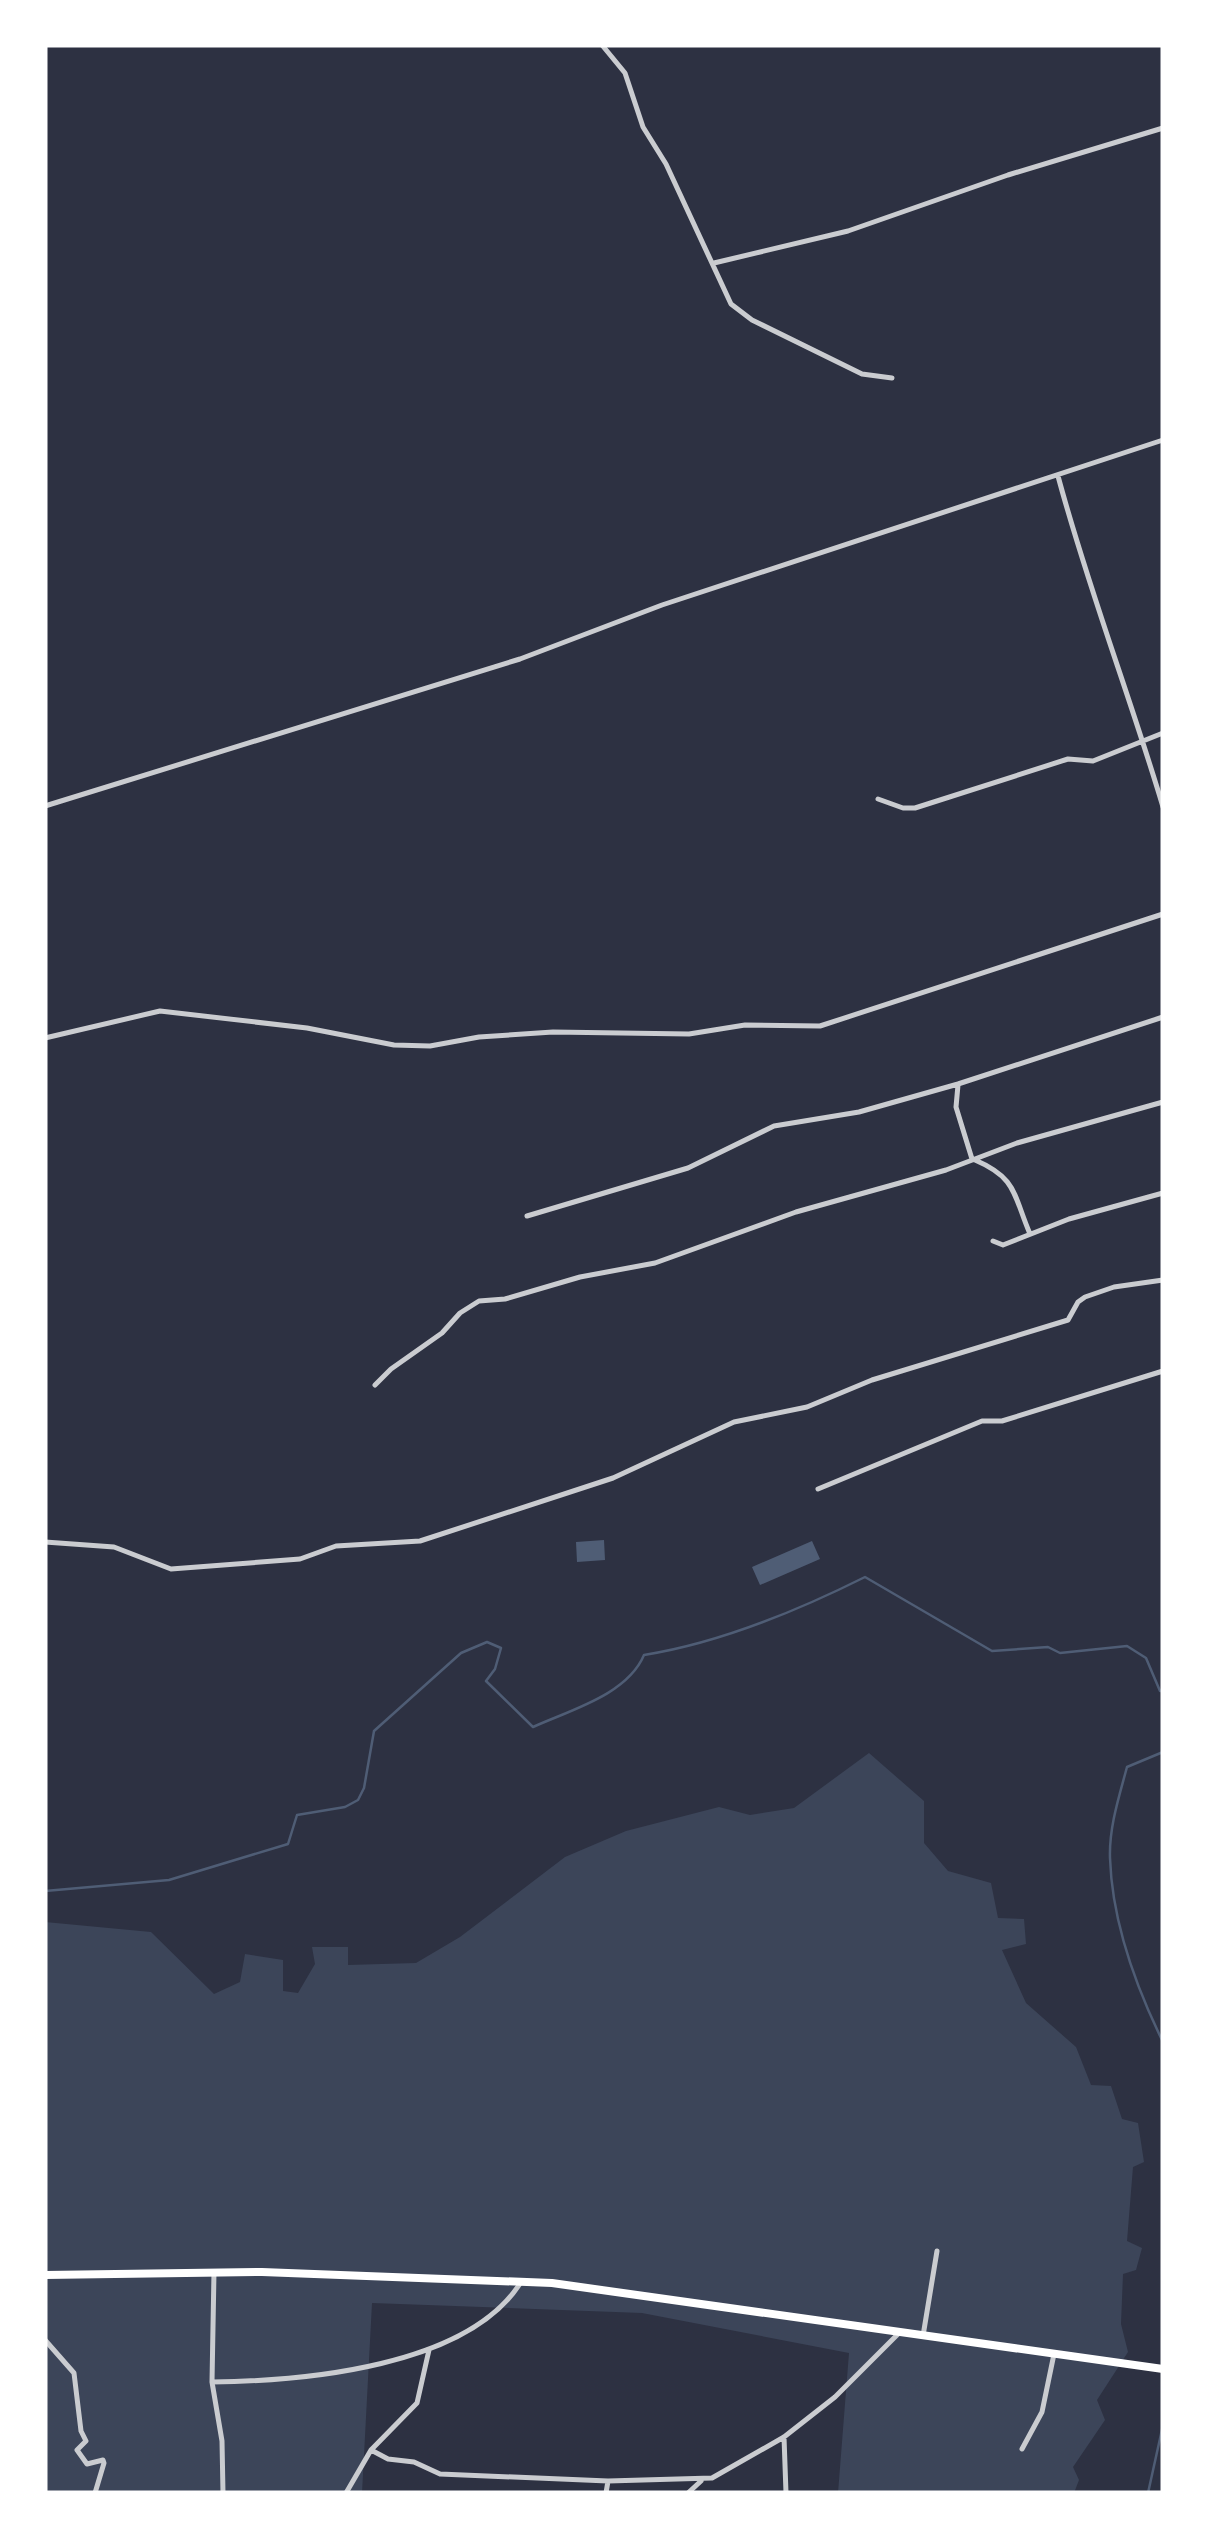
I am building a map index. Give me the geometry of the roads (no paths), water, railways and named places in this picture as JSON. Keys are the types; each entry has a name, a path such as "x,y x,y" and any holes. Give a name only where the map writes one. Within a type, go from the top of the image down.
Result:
{"main road":[{"path":"45,2274 214,2272 522,2281 1163,2369"}],"street":[{"path":"602,45 625,73 644,127 666,164 728,300 752,320 862,374 892,378"},
{"path":"714,263 848,231 1008,175 1163,128"},
{"path":"45,806 520,659 662,605 1163,440"},
{"path":"1057,475 1081,561 1163,806"},
{"path":"878,799 915,808 1068,760 1093,760 1163,733"},
{"path":"45,1038 160,1011 306,1028 374,1043 412,1046 553,1032 689,1034 745,1025 814,1026 952,985 1012,961 1163,914"},
{"path":"527,1216 688,1168 774,1126 858,1112 958,1084 1163,1016"},
{"path":"958,1084 956,1107 972,1159 1000,1171 1030,1234"},
{"path":"375,1385 479,1301 505,1299 655,1263 796,1212 1163,1102"},
{"path":"993,1241 1003,1245 1068,1219 1163,1193"},
{"path":"45,1542 114,1547 170,1569 300,1558 336,1546 426,1540 613,1478 734,1422 807,1408 872,1380 1068,1320 1080,1300 1108,1289 1163,1280"},
{"path":"818,1489 982,1421 1002,1421 1163,1370"},
{"path":"923,2336 937,2251"},
{"path":"214,2272 212,2382 222,2441 223,2493"},
{"path":"212,2382 308,2377 429,2350 490,2318 522,2281"},
{"path":"371,2450 440,2474 608,2481 703,2479 724,2474 784,2438 835,2397 898,2334"},
{"path":"45,2340 74,2373 81,2430 86,2441 77,2450 87,2464 103,2460 104,2463 95,2493"},
{"path":"346,2493 371,2450 417,2403 429,2350"},
{"path":"1022,2449 1042,2412 1054,2354"},
{"path":"784,2438 786,2493"},
{"path":"688,2493 703,2479"},
{"path":"606,2493 608,2481"}],"waterway":[{"path":"45,1891 169,1880 288,1844 297,1815 345,1807 358,1800 364,1788 374,1731 461,1653 487,1642 501,1648 495,1669 486,1681 533,1727 611,1691 625,1681 644,1655 701,1643 758,1624 865,1577 992,1651 1048,1647 1060,1653 1127,1646 1146,1658 1163,1691"},
{"path":"1163,1752 1127,1767 1110,1846 1115,1905 1127,1953 1163,2042"},
{"path":"1148,2493 1163,2425"}]}
